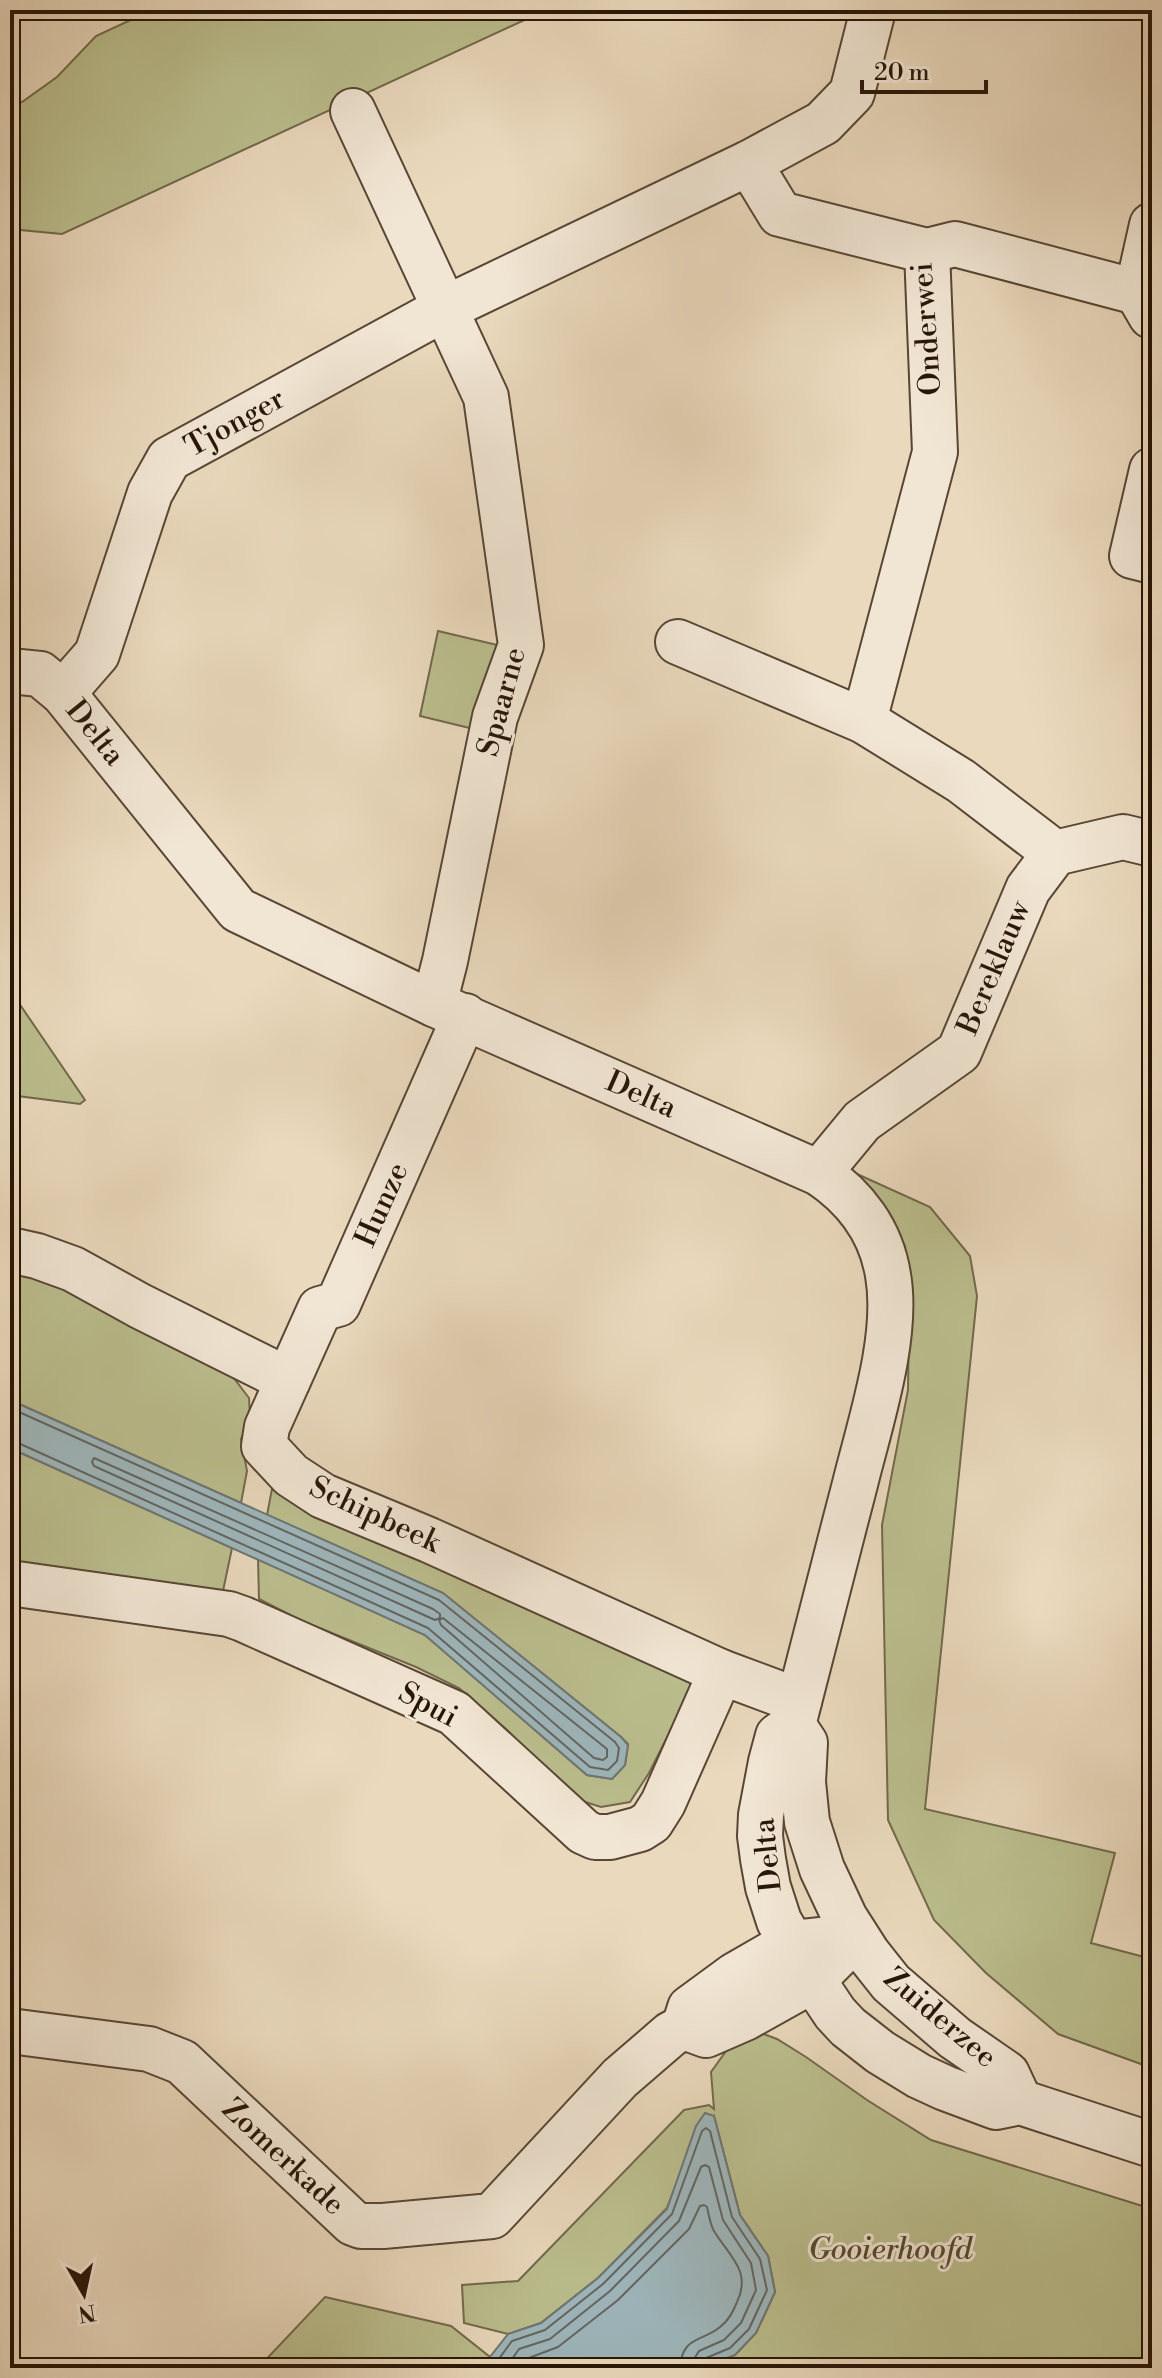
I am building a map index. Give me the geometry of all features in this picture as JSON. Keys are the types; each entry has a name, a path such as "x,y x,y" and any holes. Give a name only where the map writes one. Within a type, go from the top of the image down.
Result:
{"street":[{"path":"749,163 823,123 852,93 873,10"},
{"path":"353,111 444,309"},
{"name":"Onderwei","path":"749,163 780,214 927,251 935,452 864,721"},
{"name":"Tjonger","path":"63,693 97,654 150,493 169,459 444,309 749,163"},
{"path":"927,251 955,244 1145,305 1152,225"},
{"name":"Spaarne","path":"444,309 486,397 521,645 495,717 445,961 449,1010"},
{"path":"1152,470 1132,556 1152,561"},
{"path":"678,642 864,721 961,781 1055,853 1123,837 1152,844"},
{"name":"Delta","path":"10,671 40,674 63,693 238,910 449,1010 819,1173 857,1206 876,1233 889,1278 890,1308 883,1368 796,1713 778,1736 761,1815 760,1836 772,1901 791,1943"},
{"name":"Bereklauw","path":"819,1173 862,1121 959,1052 1028,889 1055,853"},
{"name":"Hunze","path":"288,1380 320,1309 338,1304 449,1010"},
{"path":"10,1250 73,1269 288,1380"},
{"name":"Schipbeek","path":"288,1380 267,1427 264,1446 301,1482 323,1496 429,1540 721,1672 796,1713"},
{"name":"Spui","path":"10,1583 229,1614 243,1619 454,1713 559,1811 595,1837 625,1834 651,1822 663,1803 721,1672"},
{"name":"Delta","path":"796,1713 805,1743 804,1798 814,1846 833,1896 856,1936"},
{"path":"684,2027 706,2035 745,2018 813,1980 856,1936"},
{"name":"Zomerkade","path":"10,2031 149,2049 182,2062 353,2223 371,2226 492,2216 620,2078 671,2034 684,2027 690,2008 735,1975 791,1943 856,1936"},
{"name":"Zuiderzee","path":"856,1936 880,1970 903,1995 955,2038 1007,2074 1020,2102"},
{"name":"Zuiderzee","path":"791,1943 824,1998 848,2027 919,2076 974,2101 996,2107 1020,2102 1152,2145"}],"green space":[{"path":"152,10 546,10 62,234 10,229 10,104 22,102 57,77 96,36"},
{"path":"438,631 510,648 482,731 420,716"},
{"path":"10,990 85,1100 80,1104 10,1095"},
{"path":"857,1174 930,1207 970,1256 977,1296 925,1809 1115,1853 1091,1943 1152,1959 1152,2068 1058,2034 986,1973 934,1920 888,1820 882,1525 908,1390 909,1316 905,1246"},
{"path":"10,1271 35,1276 195,1348 233,1377 249,1398 250,1417 241,1439 247,1471 241,1503 10,1400"},
{"path":"10,1448 232,1548 223,1591 10,1563"},
{"path":"272,1489 676,1667 693,1686 649,1773 630,1802 601,1807 579,1800 459,1688 416,1667 302,1621 259,1599 258,1559 425,1635 587,1775 612,1779 625,1765 628,1744 621,1737 443,1593 267,1515"},
{"name":"Gooierhoofd","path":"753,2030 777,2039 931,2140 1152,2209 1152,2368 701,2368 735,2355 756,2333 775,2292 768,2256 740,2215 714,2116 682,2169 667,2208 598,2278 541,2323 508,2334 464,2323 462,2285 518,2281 684,2110 709,2105 714,2109 711,2072 729,2047"},
{"path":"325,2297 451,2326 490,2357 488,2368 258,2368"}],"water":[{"path":"10,1400 443,1593 621,1737 628,1745 625,1765 612,1779 587,1775 425,1635 10,1448"},
{"path":"705,2113 714,2116 740,2215 768,2256 775,2292 756,2333 735,2355 701,2368 488,2368 490,2357 508,2334 541,2323 598,2278 667,2209 696,2126"}]}
